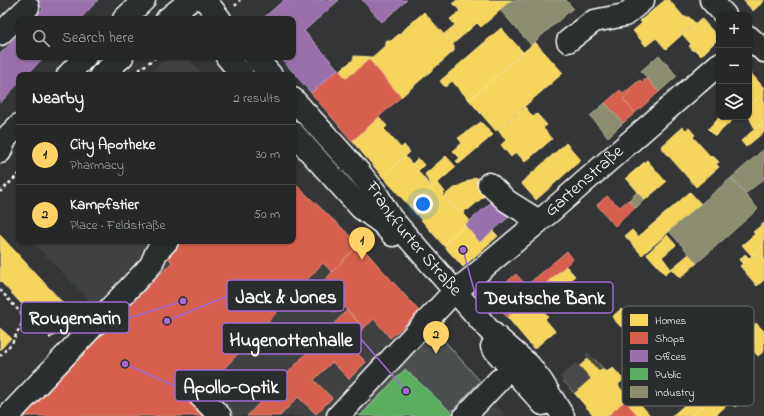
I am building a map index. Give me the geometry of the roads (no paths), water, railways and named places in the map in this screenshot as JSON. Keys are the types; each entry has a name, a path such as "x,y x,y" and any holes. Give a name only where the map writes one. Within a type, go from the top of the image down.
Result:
{"main road":[{"path":"115,16 123,0"},
{"path":"127,16 144,0"},
{"path":"568,41 594,21 625,15 643,0"},
{"path":"711,0 722,12"},
{"path":"172,16 192,5 214,16"},
{"path":"19,16 28,7"},
{"path":"0,34 16,19"},
{"path":"71,72 82,60"},
{"path":"230,60 240,72"},
{"path":"258,60 268,72"},
{"path":"109,72 129,64"},
{"name":"Gartenstraße","path":"338,416 452,294 539,221 716,67"},
{"name":"Frankfurter Straße","path":"296,102 359,172 376,193 390,217 517,376 555,416"},
{"path":"0,152 6,138 16,128"},
{"name":"Frankfurter Straße","path":"296,136 362,208 382,223 489,330 529,365 563,416"},
{"path":"0,160 16,152"},
{"path":"489,184 507,201 539,221"},
{"path":"8,416 151,265 156,252 164,244"},
{"path":"465,416 499,380"},
{"path":"199,395 220,416"}],"tunnel":[{"path":"567,385 595,360"}],"place":[{"name":"Deutsche Bank","path":"463,250"},
{"name":"City Apotheke","path":"362,260"},
{"name":"Rougemarin","path":"183,301"},
{"name":"Jack & Jones","path":"167,321"},
{"name":"Kampfstier","path":"436,354"},
{"name":"Apollo-Optik","path":"125,364"},
{"name":"Hugenottenhalle","path":"406,391"}]}
